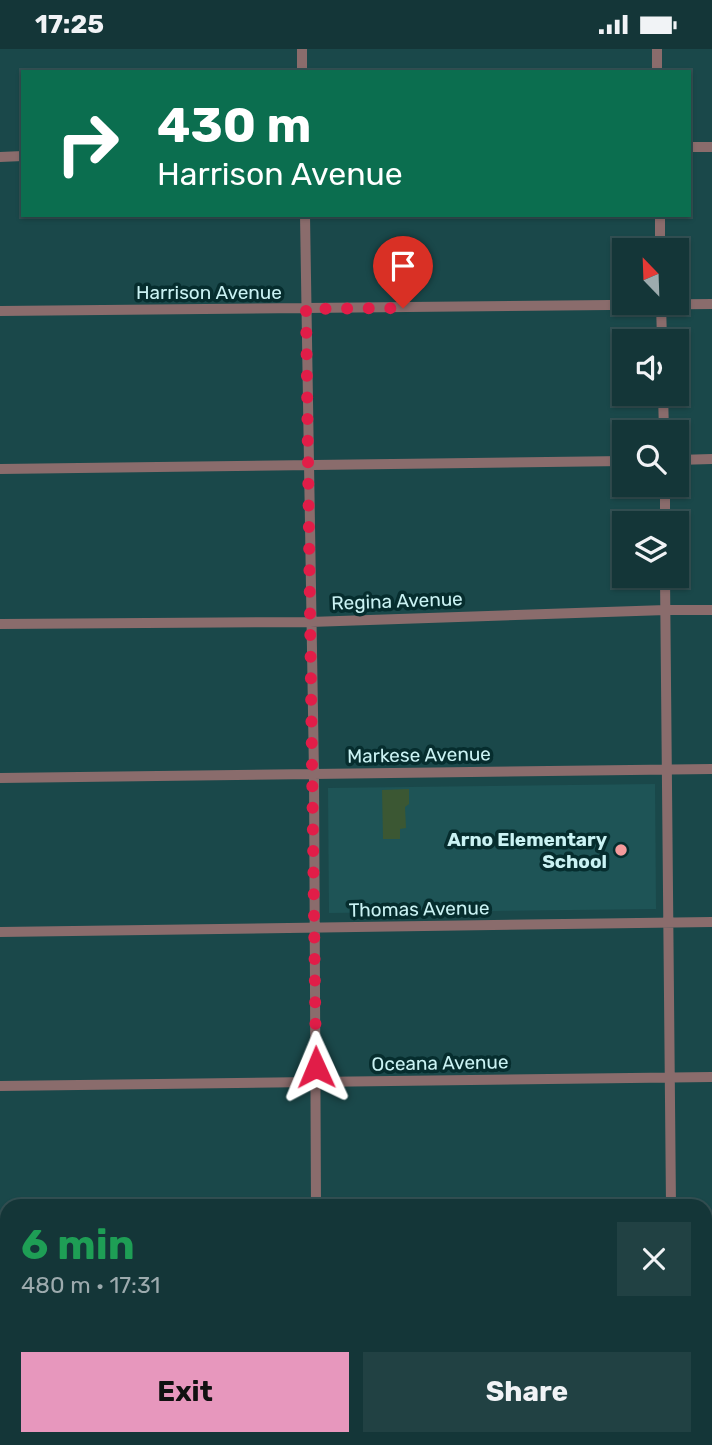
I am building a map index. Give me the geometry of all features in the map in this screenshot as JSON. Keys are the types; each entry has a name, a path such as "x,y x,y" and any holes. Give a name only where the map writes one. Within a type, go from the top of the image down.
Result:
{"street":[{"path":"302,49 302,70"},
{"path":"657,49 657,70"},
{"path":"691,147 712,147"},
{"path":"0,157 21,156"},
{"path":"305,217 314,774 316,1199"},
{"path":"660,217 660,238"},
{"name":"Harrison Avenue","path":"690,304 712,304"},
{"name":"Harrison Avenue","path":"0,311 612,305"},
{"path":"689,460 712,459"},
{"path":"0,469 612,461"},
{"path":"666,588 671,1199"},
{"name":"Regina Avenue","path":"0,624 310,622 712,610"},
{"name":"Markese Avenue","path":"0,778 712,769"},
{"name":"Thomas Avenue","path":"0,932 712,922"},
{"name":"Oceana Avenue","path":"0,1086 712,1077"}],"shaded area":[{"path":"655,784 656,909 329,913 328,788"}],"green space":[{"path":"409,789 409,804 405,807 406,828 400,829 400,839 383,839 382,790"}],"place":[{"name":"Arno Elementary School","path":"621,850"}],"route":[{"path":"316,1067 306,309 403,308"}]}
